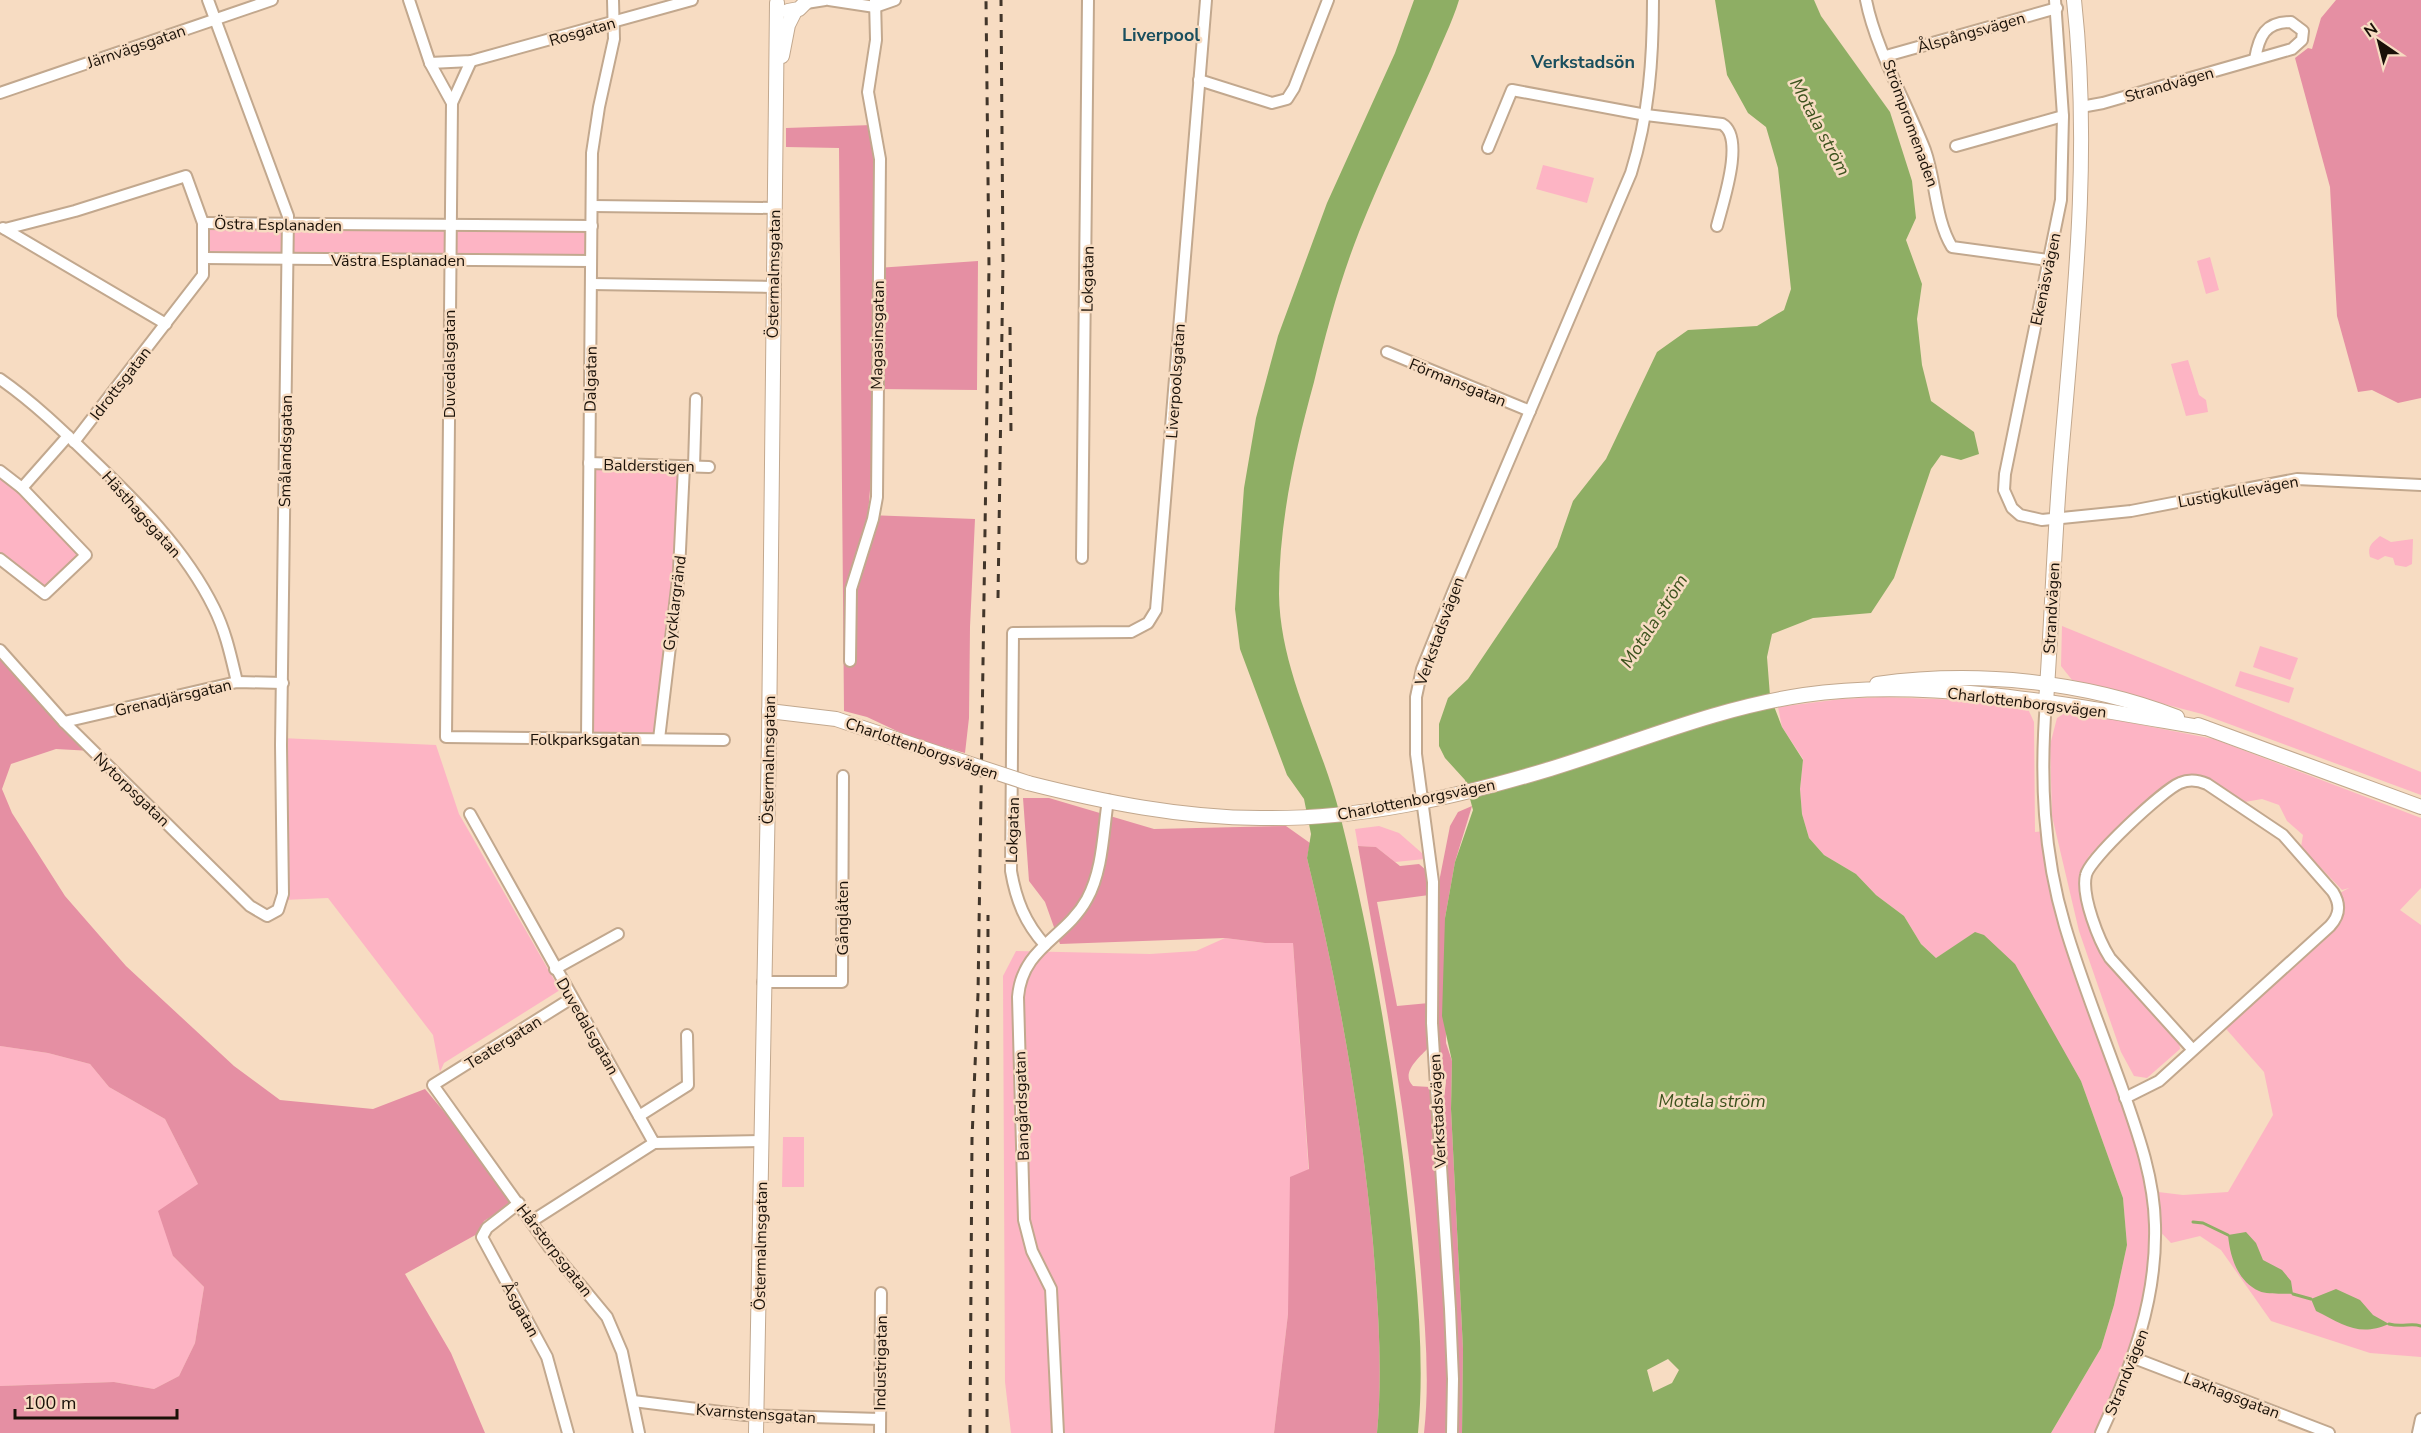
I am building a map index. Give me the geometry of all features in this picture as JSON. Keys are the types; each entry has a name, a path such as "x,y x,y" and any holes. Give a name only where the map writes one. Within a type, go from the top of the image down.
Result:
{"main road":[{"name":"Strandvägen","path":"2046,702 2056,519 2078,268 2081,107 2074,0"},
{"name":"Östermalmsgatan","path":"776,1 785,10 803,5"},
{"name":"Östermalmsgatan","path":"756,1433 769,711 776,1"},
{"name":"Östermalmsgatan","path":"776,88 788,25 803,5"},
{"name":"Charlottenborgsvägen","path":"769,711 836,719 1028,783 1108,800 1206,815 1290,818 1347,814 1466,791 1554,768 1698,720 1772,701 1929,678 1991,679 2047,684 2148,706 2421,807"},
{"name":"Charlottenborgsvägen","path":"1848,690 1940,692 2046,702 2205,728"}],"street":[{"name":"Smålandsgatan","path":"208,0 288,216 282,894 281,905 274,914"},
{"name":"Järnvägsgatan","path":"0,93 272,0"},
{"name":"Duvedalsgatan","path":"409,0 430,63 452,103 446,737"},
{"path":"613,0 615,22"},
{"name":"Rosgatan","path":"430,63 471,61 692,0"},
{"path":"803,5 827,0 875,4 895,0"},
{"name":"Lokgatan","path":"1082,558 1088,0"},
{"name":"Liverpoolsgatan","path":"1013,633 1131,632 1148,623 1156,610 1206,0"},
{"path":"1199,81 1272,103 1287,99 1294,88 1328,0"},
{"name":"Verkstadsvägen","path":"1452,1433 1452,1350 1432,1023 1434,882 1414,736 1416,697 1422,669 1623,194 1640,145 1652,70 1653,0"},
{"name":"Strömpromenaden","path":"1866,0 1924,150 1936,190 1943,227 1952,247 2048,260"},
{"name":"Magasinsgatan","path":"850,661 851,589 873,519 877,497 880,159 868,92 874,53 875,4"},
{"name":"Ålspångsvägen","path":"1886,56 2056,4"},
{"name":"Ekenäsvägen","path":"2056,4 2063,116 2061,200 2004,490 2008,502 2020,515 2031,519 2056,519"},
{"name":"Dalgatan","path":"587,739 592,153 599,107 615,39 615,22"},
{"name":"Strandvägen","path":"2081,107 2103,103 2295,47 2302,40 2303,31 2290,22 2273,24 2260,37 2256,58"},
{"path":"452,103 471,61"},
{"path":"1488,148 1512,90 1646,115 1722,124 1730,131 1733,142 1730,177 1717,226"},
{"path":"1956,146 2063,116"},
{"name":"Östra Esplanaden","path":"2,228 75,211 186,176 203,223 592,226"},
{"path":"592,207 774,208"},
{"path":"2,228 166,324 203,275 205,258 203,223"},
{"name":"Västra Esplanaden","path":"205,258 591,261"},
{"path":"591,284 772,287"},
{"name":"Idrottsgatan","path":"22,488 71,439 166,324"},
{"name":"Förmansgatan","path":"1387,352 1530,411"},
{"name":"Hästhagsgatan","path":"0,379 39,409 141,508 192,572 214,609 226,637 237,682"},
{"name":"Gycklargränd","path":"659,739 679,572 696,399"},
{"name":"Balderstigen","path":"589,463 709,466"},
{"path":"0,471 22,488 86,555 45,594 0,559"},
{"name":"Lustigkullevägen","path":"2056,519 2147,508 2297,480 2421,485"},
{"name":"Lokgatan","path":"1013,633 1011,871 1020,908 1032,931 1045,945"},
{"name":"Nytorpsgatan","path":"0,650 64,722 250,906 267,916 274,914"},
{"name":"Grenadjärsgatan","path":"64,722 237,682 283,683"},
{"name":"Strandvägen","path":"2046,702 2042,790 2053,875 2065,927 2145,1157 2155,1223 2151,1294 2134,1358 2101,1433"},
{"name":"Folkparksgatan","path":"446,737 724,740"},
{"name":"Gånglåten","path":"763,982 842,982 843,776"},
{"path":"2125,1098 2159,1081 2330,926 2338,915 2339,907 2333,892 2283,835 2207,784 2196,780 2175,785 2102,849 2089,865 2084,888 2106,951 2193,1050"},
{"name":"Bangårdsgatan","path":"1058,1433 1052,1289 1032,1251 1024,1220 1018,1026 1021,978 1030,960 1073,918 1088,897 1097,871 1108,800"},
{"name":"Duvedalsgatan","path":"470,814 654,1143"},
{"path":"555,969 618,934"},
{"name":"Teatergatan","path":"433,1085 572,998"},
{"path":"639,1116 687,1085 687,1035"},
{"name":"Hårstorpsgatan","path":"433,1085 560,1262 607,1317 622,1352 639,1433"},
{"path":"532,1221 654,1143 762,1141"},
{"name":"Åsgatan","path":"519,1203 487,1228 482,1237 547,1357 568,1433"},
{"name":"Industrigatan","path":"880,1433 881,1293"},
{"name":"Laxhagsgatan","path":"2134,1358 2329,1433"},
{"name":"Kvarnstensgatan","path":"633,1401 756,1415 880,1419"},
{"path":"2418,1433 2421,1419"}],"shaded area":[{"path":"2336,0 2421,0 2421,398 2398,403 2372,390 2358,392 2337,316 2330,187 2295,58 2308,48 2312,49 2321,18"},
{"path":"872,125 881,154 877,268 978,261 977,390 878,389 868,515 975,519 969,718 965,753 914,739 867,717 844,711 839,148 786,147 786,128"},
{"path":"1543,165 1594,178 1587,203 1536,189"},
{"path":"590,222 590,258 204,256 202,223"},
{"path":"2210,257 2219,290 2206,294 2197,261"},
{"path":"2188,360 2199,395 2206,400 2208,412 2186,416 2171,364"},
{"path":"587,458 685,462 662,734 583,738"},
{"path":"0,471 85,555 43,587 0,558"},
{"path":"2380,536 2391,542 2413,539 2412,564 2406,567 2395,565 2393,558 2385,556 2378,560 2370,557 2370,547"},
{"path":"2062,626 2421,772 2421,795 2202,714 2072,680 2061,666"},
{"path":"0,646 92,751 56,749 11,764 2,789 12,813 65,896 126,966 234,1066 280,1100 373,1109 425,1089 518,1200 484,1221 479,1233 405,1274 451,1353 485,1433 0,1433 0,1386 114,1382 154,1389 179,1376 195,1343 204,1287 173,1256 158,1211 198,1184 165,1119 109,1087 90,1064 48,1053 0,1046"},
{"path":"2260,646 2298,658 2290,680 2253,667"},
{"path":"2240,671 2294,688 2289,703 2235,686"},
{"path":"1883,697 2012,702 2028,709 2034,722 2035,832 2045,831 2090,997 2150,1191 2183,1195 2228,1192 2273,1115 2264,1072 2220,1022 2338,915 2336,895 2349,888 2342,890 2301,847 2303,835 2287,821 2279,805 2262,799 2245,802 2200,778 2172,782 2155,794 2089,856 2082,871 2080,888 2093,933 2107,963 2179,1041 2180,1049 2147,1078 2134,1076 2121,1052 2079,931 2052,816 2050,745 2057,718 2065,713 2096,716 2214,739 2421,818 2421,888 2400,910 2421,925 2421,1357 2370,1353 2271,1321 2221,1250 2200,1236 2171,1243 2153,1224 2144,1322 2098,1433 2051,1433 2101,1348 2114,1305 2127,1245 2123,1198 2081,1081 2058,1042 1975,933 1936,958 1921,944 1904,916 1876,895 1856,874 1824,855 1809,838 1802,814 1800,789 1803,759 1782,727 1778,707 1841,699"},
{"path":"281,738 436,745 459,814 560,990 444,1063 440,1072 433,1035 328,898 284,900"},
{"path":"1023,798 1049,798 1154,829 1286,826 1310,843 1307,858 1329,953 1347,1049 1368,1194 1379,1338 1380,1386 1377,1433 1274,1433 1288,1314 1290,1177 1309,1169 1293,943 1265,943 1225,938 1060,944 1045,902 1029,881"},
{"path":"1472,806 1455,862 1445,918 1446,1043 1452,1061 1451,1109 1463,1349 1462,1433 1457,1433 1457,1343 1443,1106 1446,1082 1437,1038 1439,882 1450,826 1458,812"},
{"path":"1379,826 1399,833 1423,854 1425,859 1395,862 1376,847 1358,846 1355,829"},
{"path":"1358,846 1376,847 1400,866 1419,864 1427,871 1429,895 1377,902 1397,1006 1429,1003 1428,1048 1412,1066 1409,1076 1413,1086 1430,1087 1448,1368 1446,1433 1424,1433 1427,1393 1423,1294 1410,1166 1395,1059"},
{"path":"1225,938 1265,943 1293,943 1309,1176 1288,1314 1274,1433 1011,1433 1005,1382 1003,976 1016,951 1150,954 1196,951"},
{"path":"0,1046 48,1053 90,1064 109,1087 165,1119 198,1184 173,1256 204,1287 195,1343 179,1376 154,1389 114,1382 0,1386"},
{"path":"783,1137 804,1137 804,1187 782,1187"}],"water":[{"path":"1414,0 1459,0 1431,69 1367,211 1340,287 1323,344 1289,487 1282,540 1279,594 1286,651 1340,815 1363,913 1382,1011 1403,1160 1419,1321 1421,1377 1418,1433 1377,1433 1380,1386 1379,1338 1368,1194 1347,1049 1329,953 1307,858 1311,834 1304,799 1287,775 1240,649 1235,609 1244,488 1256,418 1278,336 1327,203 1395,53"},
{"name":"Motala ström","path":"1715,0 1814,0 1821,16 1890,112 1912,181 1916,218 1906,240 1922,284 1917,319 1922,365 1931,401 1974,432 1979,454 1961,460 1941,455 1931,469 1894,578 1871,613 1813,618 1772,634 1767,657 1770,696 1782,727 1803,760 1800,789 1802,814 1809,838 1824,855 1856,874 1876,895 1904,916 1921,944 1936,958 1975,932 1984,935 2015,964 2081,1081 2123,1198 2127,1245 2114,1305 2101,1348 2051,1433 1462,1433 1463,1349 1451,1109 1452,1061 1442,1016 1445,918 1455,862 1473,810 1465,780 1445,758 1439,746 1439,724 1448,698 1468,679 1557,547 1573,501 1606,459 1657,352 1688,330 1757,326 1784,310 1791,289 1778,168 1766,127 1748,113 1727,75","holes":["1668,1359 1679,1370 1672,1383 1653,1392 1647,1370"]},
{"path":"2246,1232 2256,1243 2263,1260 2282,1270 2291,1281 2293,1294 2259,1291 2245,1281 2233,1259 2228,1235"},
{"path":"2336,1289 2360,1300 2373,1315 2389,1324 2369,1329 2352,1328 2316,1311 2311,1299"}],"waterway":[{"path":"2193,1222 2203,1223 2228,1235"},
{"path":"2293,1294 2311,1299"},
{"path":"2389,1324 2421,1326"}],"railway":[{"path":"970,1433 972,1139 978,994 989,266 986,0"},
{"path":"998,598 1003,262 1001,0"},
{"path":"1010,327 1011,434"},
{"path":"987,1433 988,915"}],"district":[{"name":"Liverpool","path":"1161,35"},
{"name":"Verkstadsön","path":"1583,62"}]}
